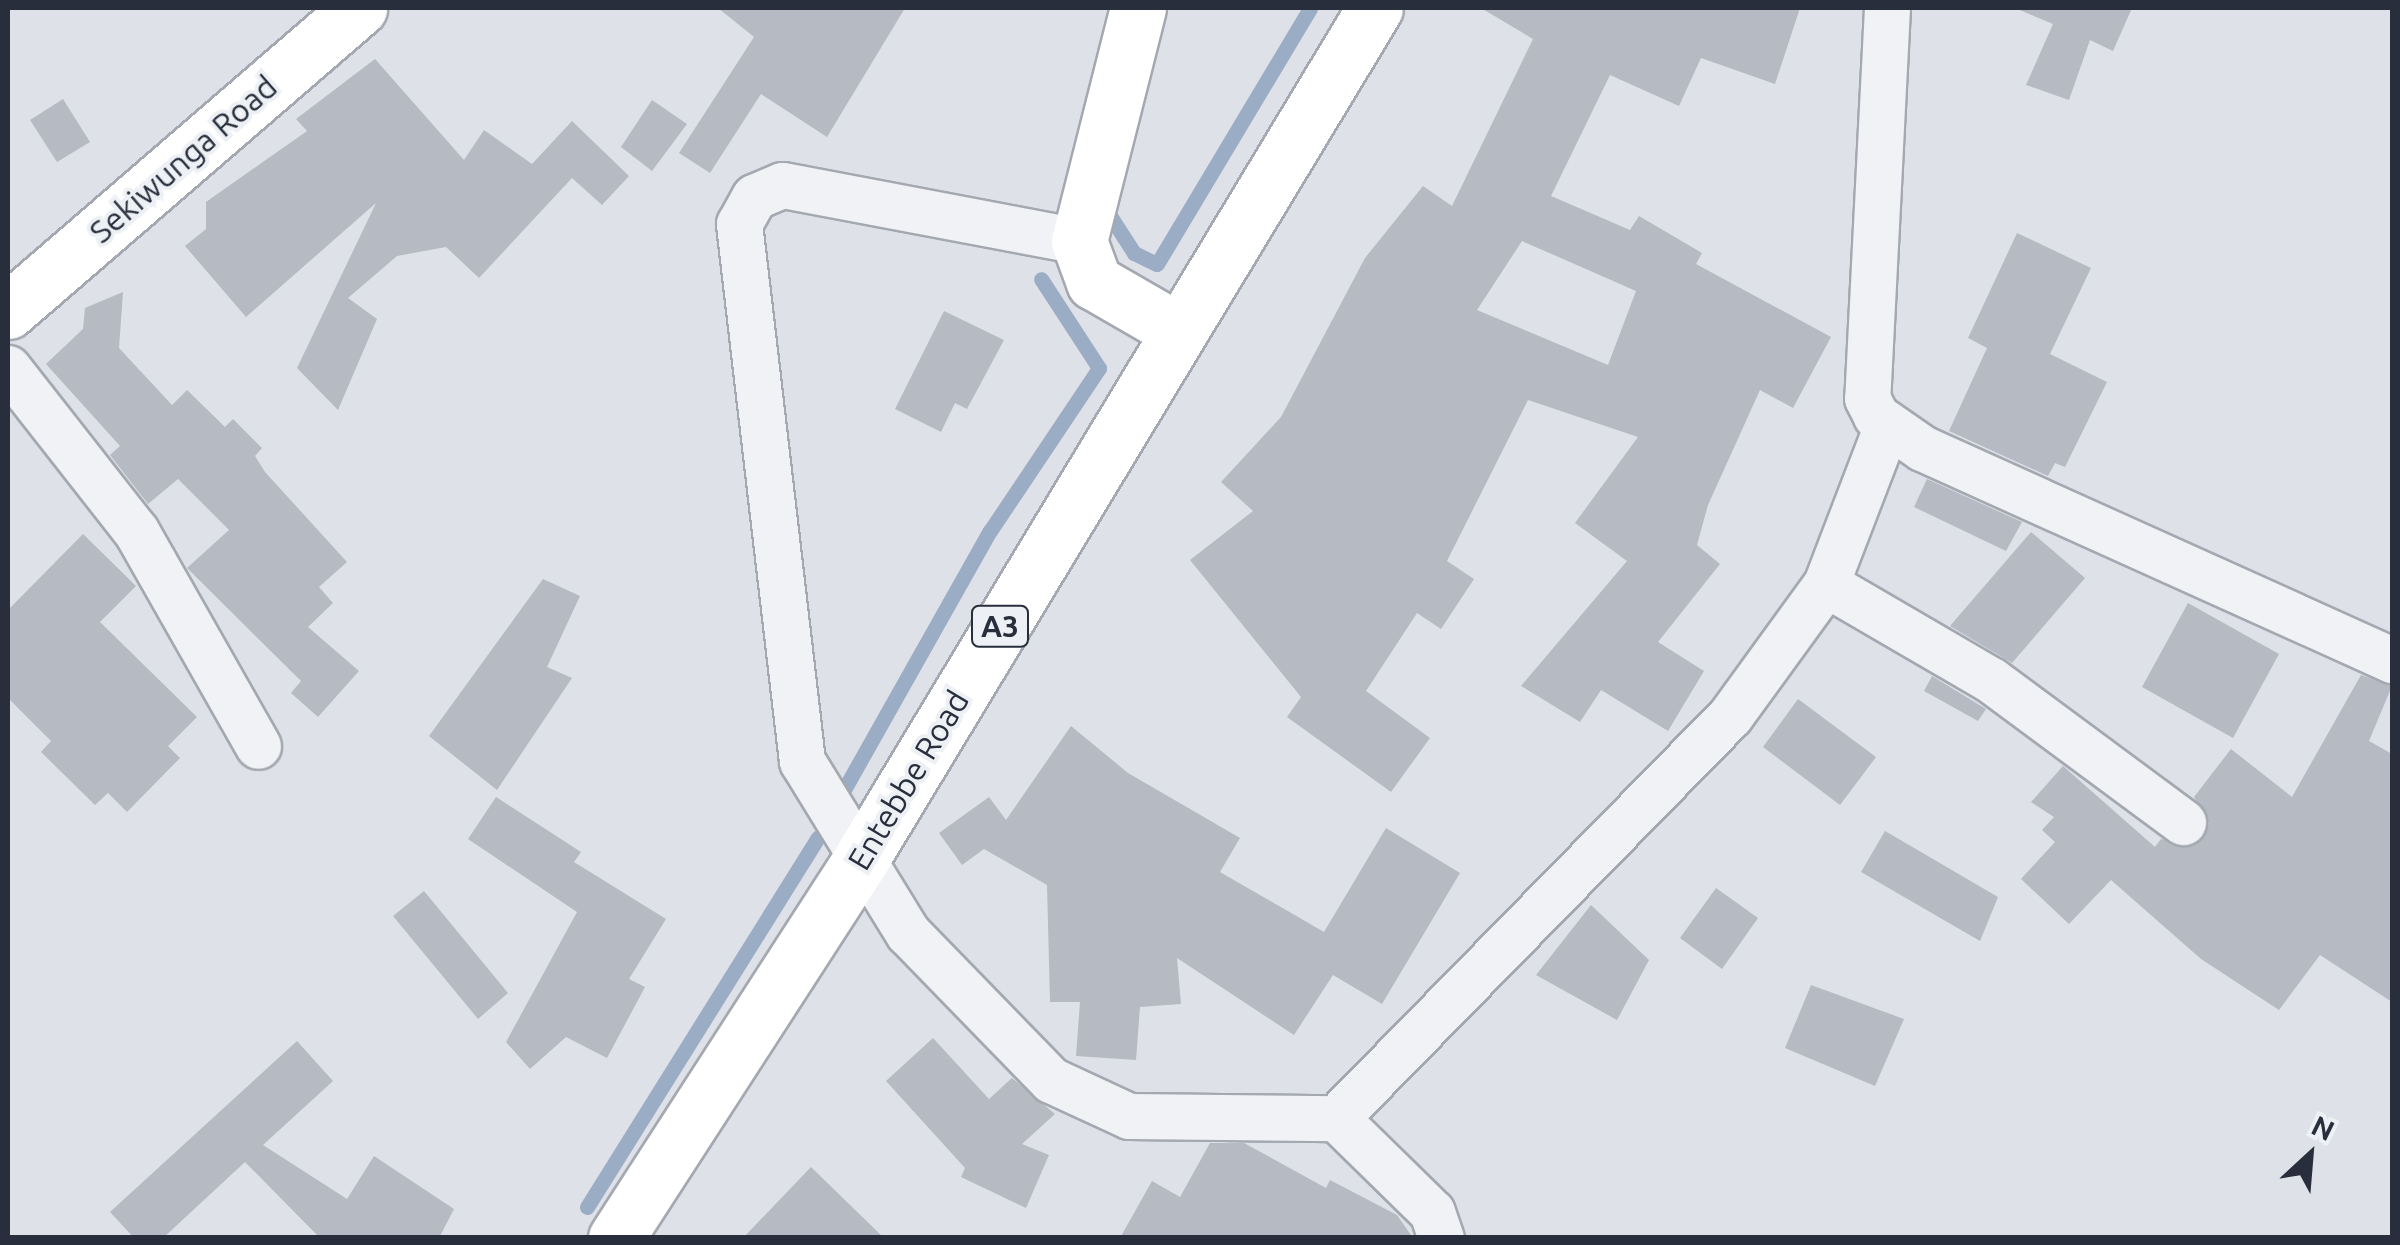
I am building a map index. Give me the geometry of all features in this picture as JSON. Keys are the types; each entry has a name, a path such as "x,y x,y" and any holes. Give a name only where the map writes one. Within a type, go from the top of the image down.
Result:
{"main road":[{"name":"Sekiwunga Road","path":"8,311 359,8"},
{"path":"1138,8 1079,241 1094,282 1177,330"},
{"name":"Entebbe Road","path":"616,1238 864,854 1177,330 1375,8"}],"street":[{"path":"1887,8 1867,398 1886,428 2392,660"},
{"path":"1079,241 782,184 754,197 740,224 798,742 908,933 1072,1094 1128,1116 1336,1118 1432,1212 1440,1238"},
{"path":"8,368 136,531 258,746"},
{"path":"1336,1118 1668,789 1826,584 1886,428"},
{"path":"1826,584 1990,680 2183,822"}],"building":[{"path":"718,8 905,8 827,137 761,94 710,173 679,153 754,37"},
{"path":"1481,8 1800,8 1775,84 1701,58 1679,106 1610,75 1551,196 1630,230 1639,216 1702,253 1696,264 1831,337 1793,408 1760,390 1708,505 1697,545 1720,564 1658,642 1704,671 1668,731 1601,690 1580,722 1521,686 1627,561 1575,523 1638,437 1528,400 1447,561 1474,579 1441,629 1417,613 1366,691 1430,738 1391,792 1287,717 1301,697 1190,560 1253,511 1221,482 1281,417 1365,258 1423,186 1452,206 1533,39","holes":["1522,241 1636,291 1608,365 1477,310"]},
{"path":"2015,8 2132,8 2113,51 2090,40 2069,100 2026,85 2053,24"},
{"path":"375,59 464,160 484,130 532,164 572,121 629,176 602,205 572,178 479,278 446,247 397,256 348,298 377,319 338,410 297,368 376,203 246,317 185,246 206,229 206,202 307,131 296,119"},
{"path":"63,99 90,142 57,162 30,120"},
{"path":"652,100 687,124 652,171 621,147"},
{"path":"2017,233 2091,268 2050,354 2107,382 2065,467 2055,463 2048,476 1949,431 1987,348 1968,338"},
{"path":"123,292 119,348 172,405 187,390 225,427 233,419 262,448 255,456 265,472 347,562 319,587 333,603 308,627 359,671 318,717 291,693 301,681 187,568 229,530 178,479 148,504 110,455 120,446 46,364 83,329 85,308"},
{"path":"944,311 1004,340 967,409 955,403 941,432 895,409"},
{"path":"1927,479 2022,522 2006,551 1914,507"},
{"path":"2031,532 2085,578 2012,663 1950,626"},
{"path":"83,534 136,586 100,622 197,717 168,746 180,758 127,812 108,793 95,805 41,752 51,741 8,698 8,610"},
{"path":"543,579 580,596 547,667 572,678 497,790 429,736"},
{"path":"2188,603 2279,654 2233,738 2142,687"},
{"path":"2361,675 2392,686 2369,741 2392,754 2392,1002 2320,955 2279,1010 2201,959 2111,880 2069,924 2021,879 2055,842 2042,830 2054,817 2031,802 2063,766 2155,847 2161,839 2193,846 2209,824 2194,797 2231,749 2292,797"},
{"path":"1932,676 1986,709 1978,721 1924,691"},
{"path":"1798,699 1876,757 1840,805 1763,747"},
{"path":"1071,726 1128,773 1240,838 1220,872 1324,932 1386,828 1460,873 1382,1004 1333,975 1294,1035 1177,958 1181,1004 1140,1007 1136,1060 1076,1056 1080,1002 1050,1002 1047,885 984,849 962,865 939,833 989,797 1006,820"},
{"path":"496,797 581,852 574,862 666,919 629,979 645,987 607,1058 566,1037 530,1069 506,1042 577,912 468,839"},
{"path":"1885,831 1998,897 1980,941 1861,872"},
{"path":"1716,888 1758,918 1722,969 1680,938"},
{"path":"424,891 508,993 478,1019 393,916"},
{"path":"1591,905 1649,960 1617,1020 1536,975"},
{"path":"1811,985 1904,1019 1875,1086 1785,1048"},
{"path":"933,1038 989,1099 1012,1078 1055,1114 1022,1144 1049,1155 1026,1208 961,1177 965,1168 886,1081"},
{"path":"297,1041 333,1081 263,1145 347,1199 374,1156 454,1209 439,1238 320,1238 245,1162 163,1238 134,1238 110,1212"},
{"path":"1210,1143 1244,1143 1326,1188 1330,1180 1397,1215 1413,1238 1120,1238 1152,1181 1180,1197"},
{"path":"811,1167 884,1238 743,1238"}],"waterway":[{"path":"1107,211 1134,253 1157,264 1310,8"},
{"path":"837,802 990,531 1099,368 1041,279"},
{"path":"587,1207 818,837"}]}
